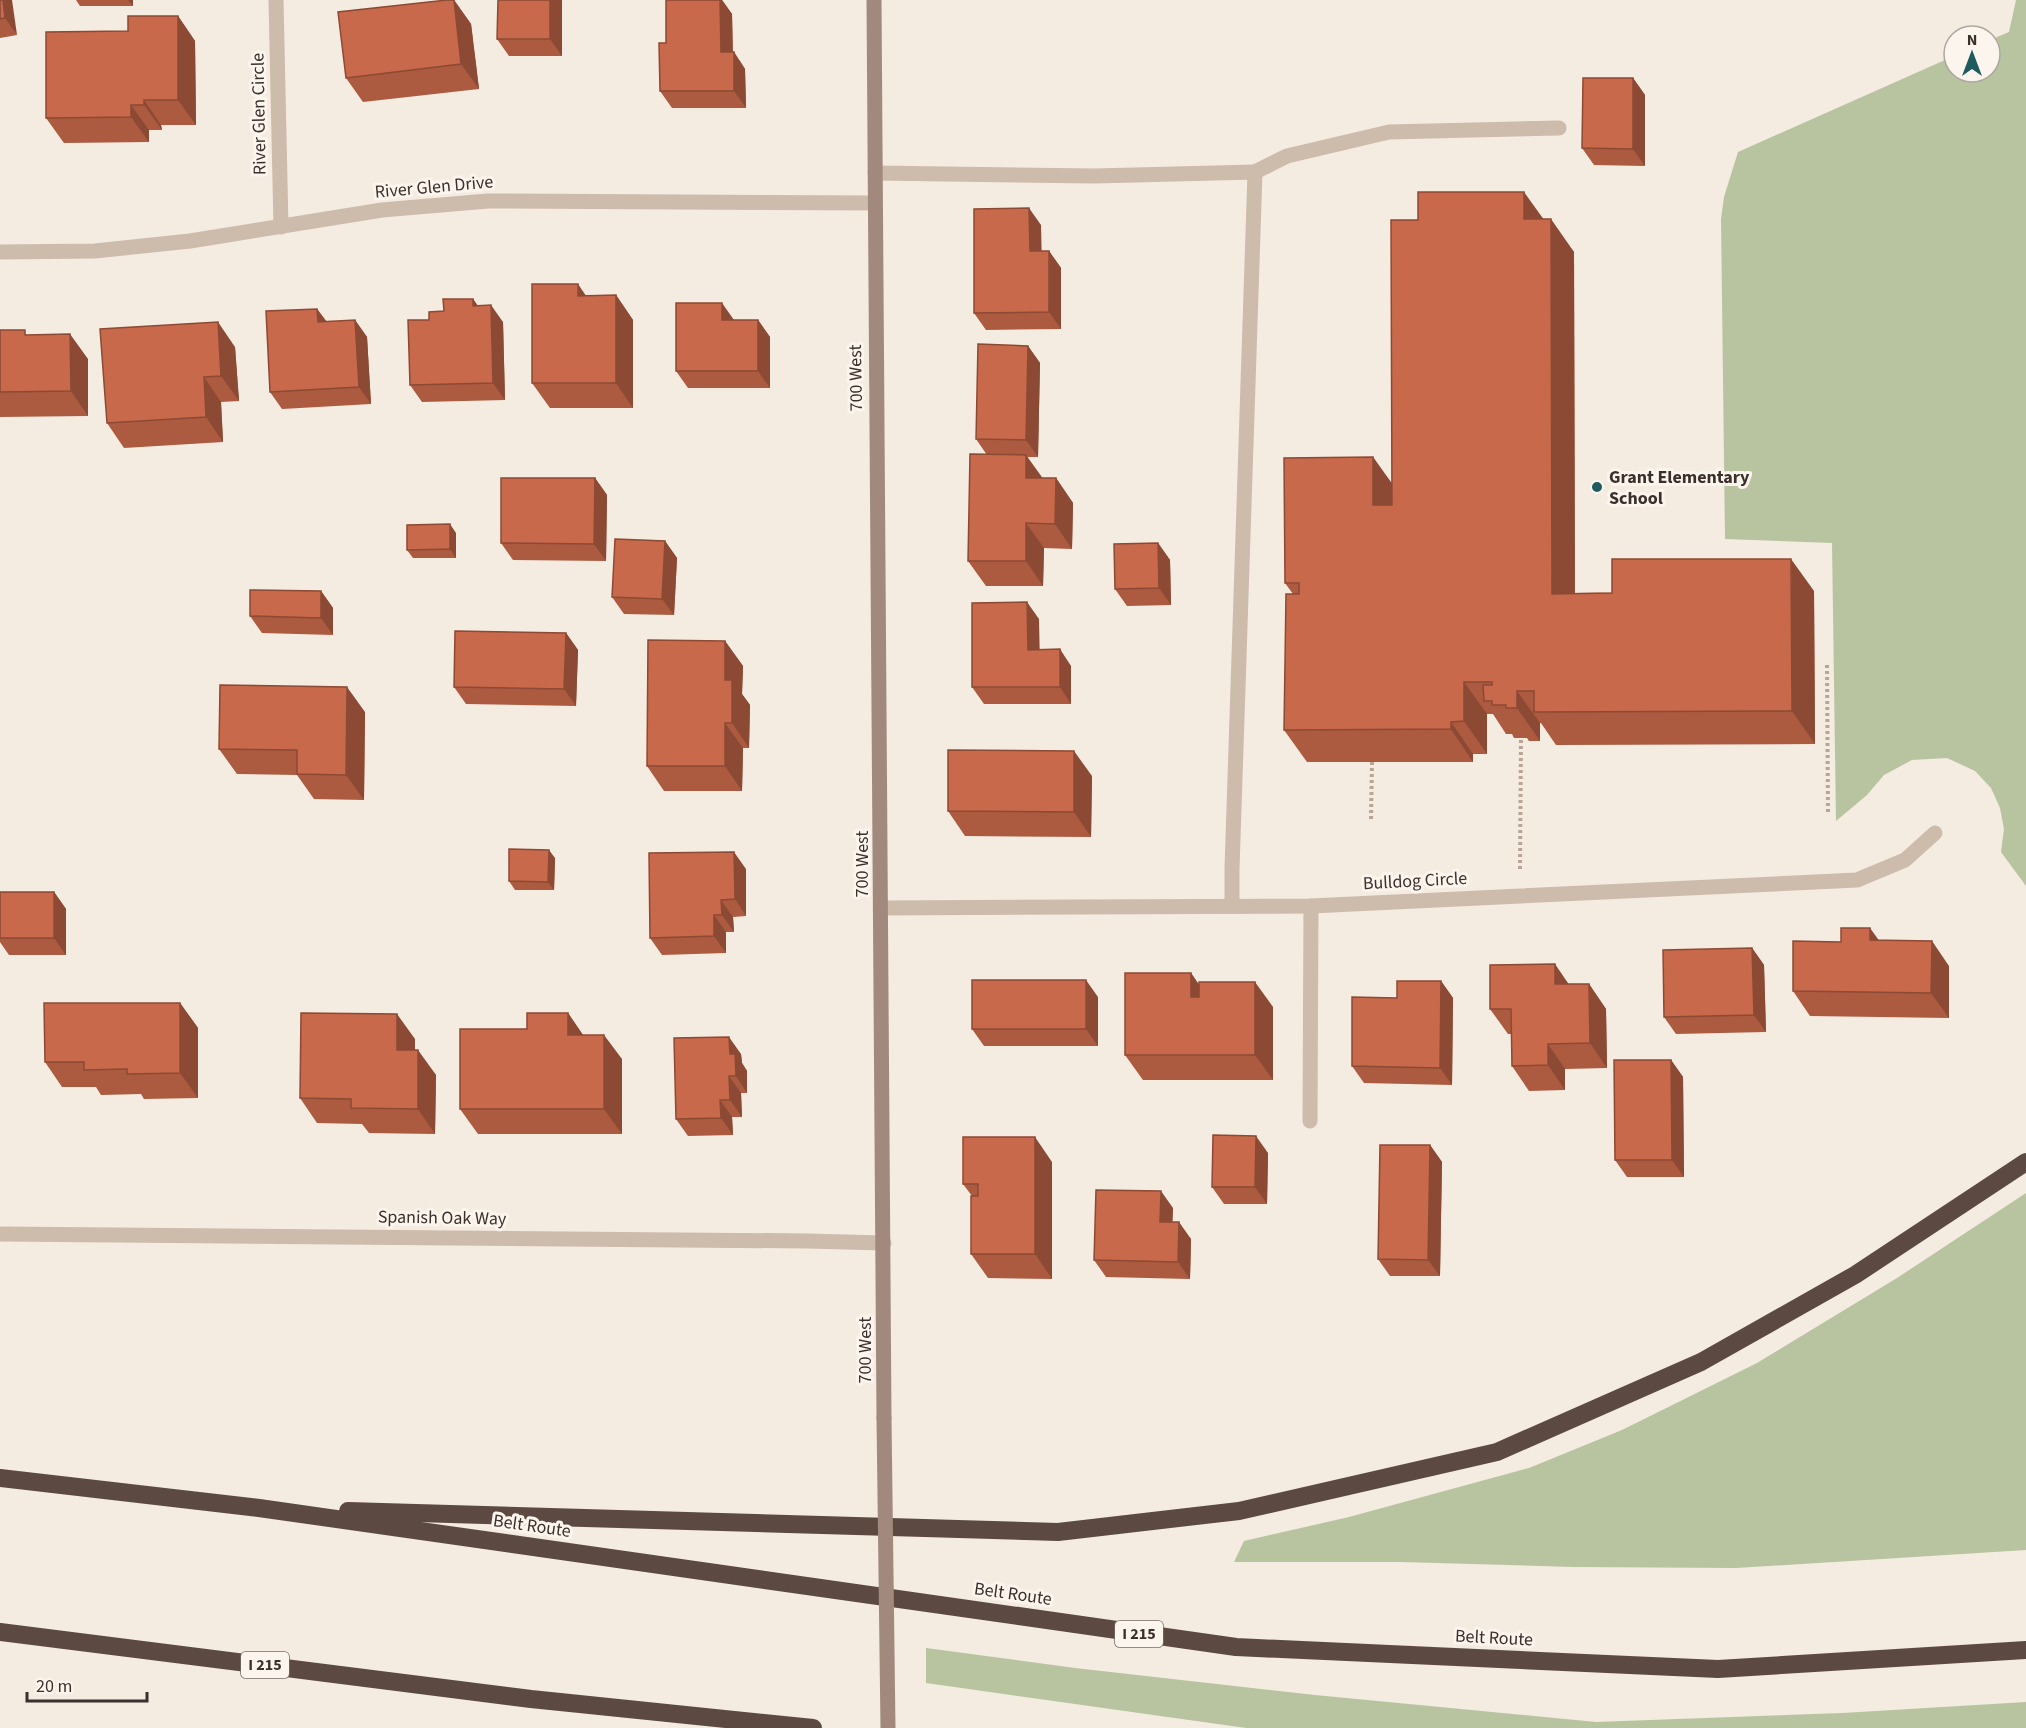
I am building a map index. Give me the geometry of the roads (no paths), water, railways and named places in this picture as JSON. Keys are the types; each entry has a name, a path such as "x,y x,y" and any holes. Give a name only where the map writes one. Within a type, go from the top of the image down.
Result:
{"highway":[{"path":"259,1508 1058,1532 1239,1511 1497,1452 1701,1362 1855,1275 2026,1162"},
{"name":"Belt Route","path":"0,1479 259,1508 1236,1647 1718,1669 2026,1650"},
{"name":"I 215","path":"0,1632 531,1699 813,1728"}],"main road":[{"name":"700 West","path":"874,0 888,1728"}],"street":[{"name":"River Glen Circle","path":"276,0 281,227"},
{"path":"875,173 1094,176 1255,171 1287,156 1389,132 1559,128"},
{"path":"1232,906 1255,171"},
{"name":"River Glen Drive","path":"0,252 95,251 190,241 382,210 488,201 874,203"},
{"name":"Bulldog Circle","path":"881,908 1311,906 1857,880 1905,860 1935,832"},
{"path":"1310,1120 1311,906"},
{"name":"Spanish Oak Way","path":"0,1234 795,1240 884,1243"}],"place":[{"name":"Grant Elementary School","path":"1597,487"}]}
